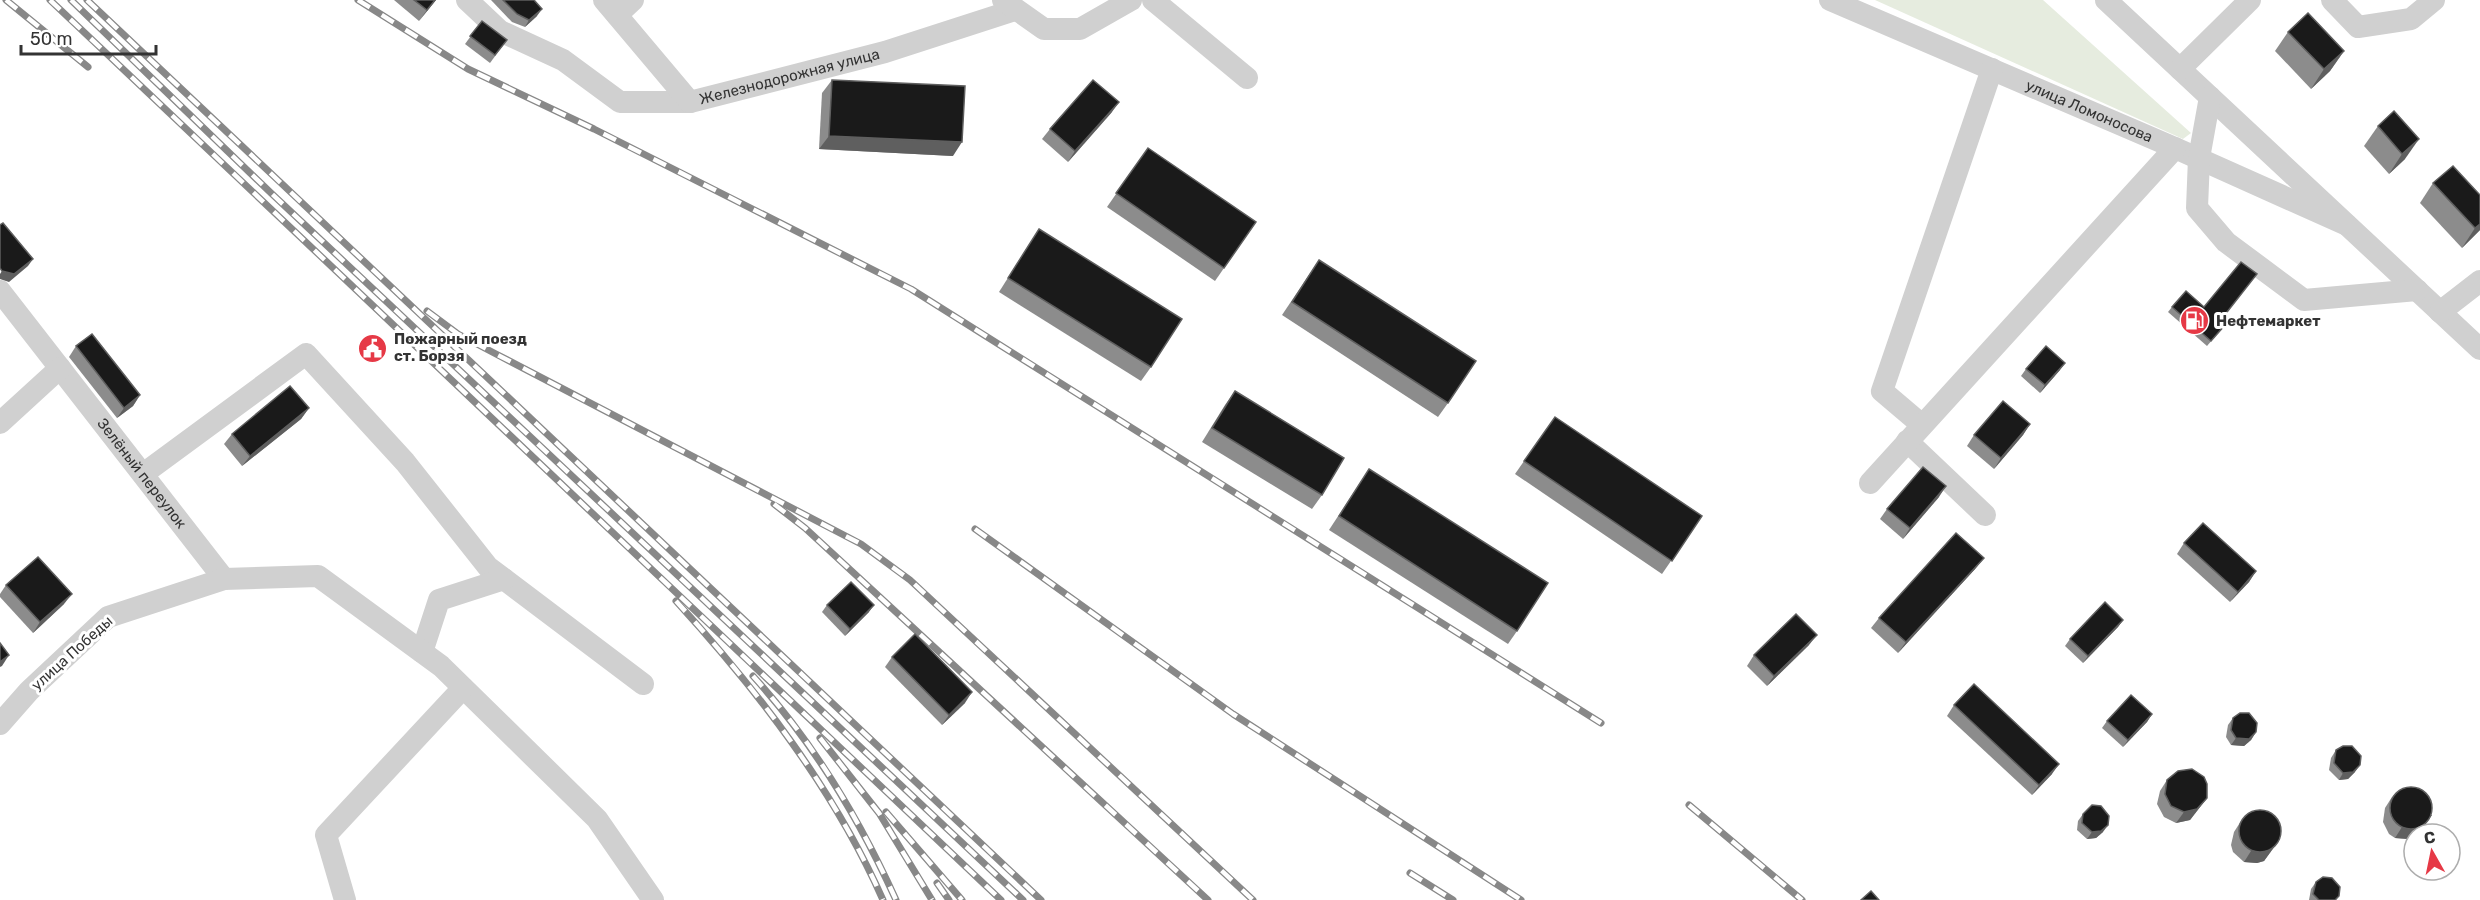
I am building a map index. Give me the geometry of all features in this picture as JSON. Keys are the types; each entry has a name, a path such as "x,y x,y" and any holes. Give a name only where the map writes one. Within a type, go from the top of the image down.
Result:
{"street":[{"path":"467,0 500,31 563,60 620,102 690,102"},
{"path":"1009,5 1044,29 1080,29 1131,0"},
{"path":"1153,0 1247,78"},
{"name":"улица Ломоносова","path":"1830,0 2199,158 2347,225"},
{"name":"улица Ломоносова","path":"2106,0 2480,350"},
{"path":"2180,69 2250,0"},
{"path":"2332,0 2358,27 2411,19 2434,0"},
{"name":"Железнодорожная улица","path":"618,5 690,102 885,52 1009,5"},
{"path":"1985,515 1914,434 1882,391 1992,69"},
{"path":"2210,97 2199,158 2197,208 2226,242 2304,300 2417,290"},
{"path":"1870,483 2175,148"},
{"path":"2440,312 2480,282"},
{"name":"Зелёный переулок","path":"0,291 224,579"},
{"path":"143,474 306,354 405,462 488,567 643,684"},
{"path":"0,423 60,368"},
{"name":"улица Победы","path":"0,724 29,691 108,617 224,579 318,576 422,652 464,688 597,819 653,900"},
{"path":"422,652 439,600 504,579"},
{"path":"345,900 326,835 464,688"}],"shaded area":[{"path":"1875,0 2043,0 2191,133 2183,139"}],"building":[{"path":"414,0 435,0 427,10"},
{"path":"503,0 534,0 542,9 529,20 517,14"},
{"path":"2308,13 2344,51 2324,69 2288,32"},
{"path":"482,21 507,40 495,55 470,36"},
{"path":"832,80 965,86 962,142 829,136"},
{"path":"1093,80 1119,102 1075,151 1050,129"},
{"path":"2394,111 2419,139 2402,154 2378,126"},
{"path":"1148,148 1256,222 1224,268 1116,193"},
{"path":"2453,166 2480,195 2480,224 2475,228 2433,183"},
{"path":"3,223 33,259 14,274 2,271 0,268 0,225"},
{"path":"1039,229 1182,319 1151,367 1008,278"},
{"path":"1319,260 1476,361 1448,403 1292,302"},
{"path":"2241,262 2257,274 2220,321 2225,325 2211,341 2172,307 2186,291 2204,307"},
{"path":"92,334 140,395 124,408 76,346"},
{"path":"2046,346 2065,363 2045,385 2026,369"},
{"path":"290,386 309,408 250,456 232,434"},
{"path":"1235,391 1344,458 1322,495 1212,428"},
{"path":"2003,401 2030,424 2001,458 1974,435"},
{"path":"1555,417 1702,516 1672,561 1524,461"},
{"path":"1923,467 1946,486 1910,528 1887,509"},
{"path":"1369,469 1548,583 1517,631 1339,516"},
{"path":"2203,523 2256,571 2238,592 2184,543"},
{"path":"1956,533 1984,558 1906,642 1879,618"},
{"path":"38,557 72,594 40,622 6,585"},
{"path":"851,582 874,605 850,629 827,605"},
{"path":"2105,602 2123,620 2088,656 2070,639"},
{"path":"1796,614 1817,635 1774,676 1754,655"},
{"path":"915,634 972,692 949,715 892,657"},
{"path":"0,643 9,655 0,662"},
{"path":"1974,684 2059,764 2039,785 1954,705"},
{"path":"2131,695 2152,714 2128,740 2107,721"},
{"path":"2240,713 2249,713 2257,723 2256,732 2249,739 2236,738 2231,730 2233,718"},
{"path":"2343,746 2352,746 2361,756 2360,765 2353,772 2343,773 2334,763 2336,750"},
{"path":"2192,769 2204,777 2207,784 2207,798 2197,809 2184,812 2171,806 2165,794 2167,780 2178,771"},
{"path":"2411,787 2419,789 2426,793 2432,808 2427,822 2402,822 2402,826 2396,823 2392,816 2390,808 2392,800 2396,793 2403,789"},
{"path":"2092,805 2101,806 2109,816 2108,825 2101,831 2092,832 2082,823 2083,814"},
{"path":"2260,810 2275,816 2281,831 2275,846 2260,852 2245,846 2239,831 2245,816"},
{"path":"2323,877 2332,878 2340,887 2339,896 2335,900 2319,900 2313,894 2316,882"},
{"path":"1871,891 1879,900 1861,900"}],"railway":[{"path":"6,0 88,67"},
{"path":"50,0 1001,900"},
{"path":"71,0 271,193 1023,900"},
{"path":"87,0 1041,900"},
{"path":"358,0 468,69 594,129 911,289 1601,723"},
{"path":"427,311 458,334 861,544 910,580 1253,900"},
{"path":"774,504 805,528 1208,900"},
{"path":"975,529 1233,714 1521,900"},
{"path":"676,601 765,706 818,780 842,819 883,900"},
{"path":"753,676 796,728 834,782 867,840 896,900"},
{"path":"820,738 879,813 932,900"},
{"path":"1689,805 1802,900"},
{"path":"886,812 962,900"},
{"path":"1410,873 1453,900"},
{"path":"937,883 949,900"}],"place":[{"name":"Нефтемаркет","path":"2195,321"},
{"name":"Пожарный поезд ст. Борзя","path":"373,348"}]}
